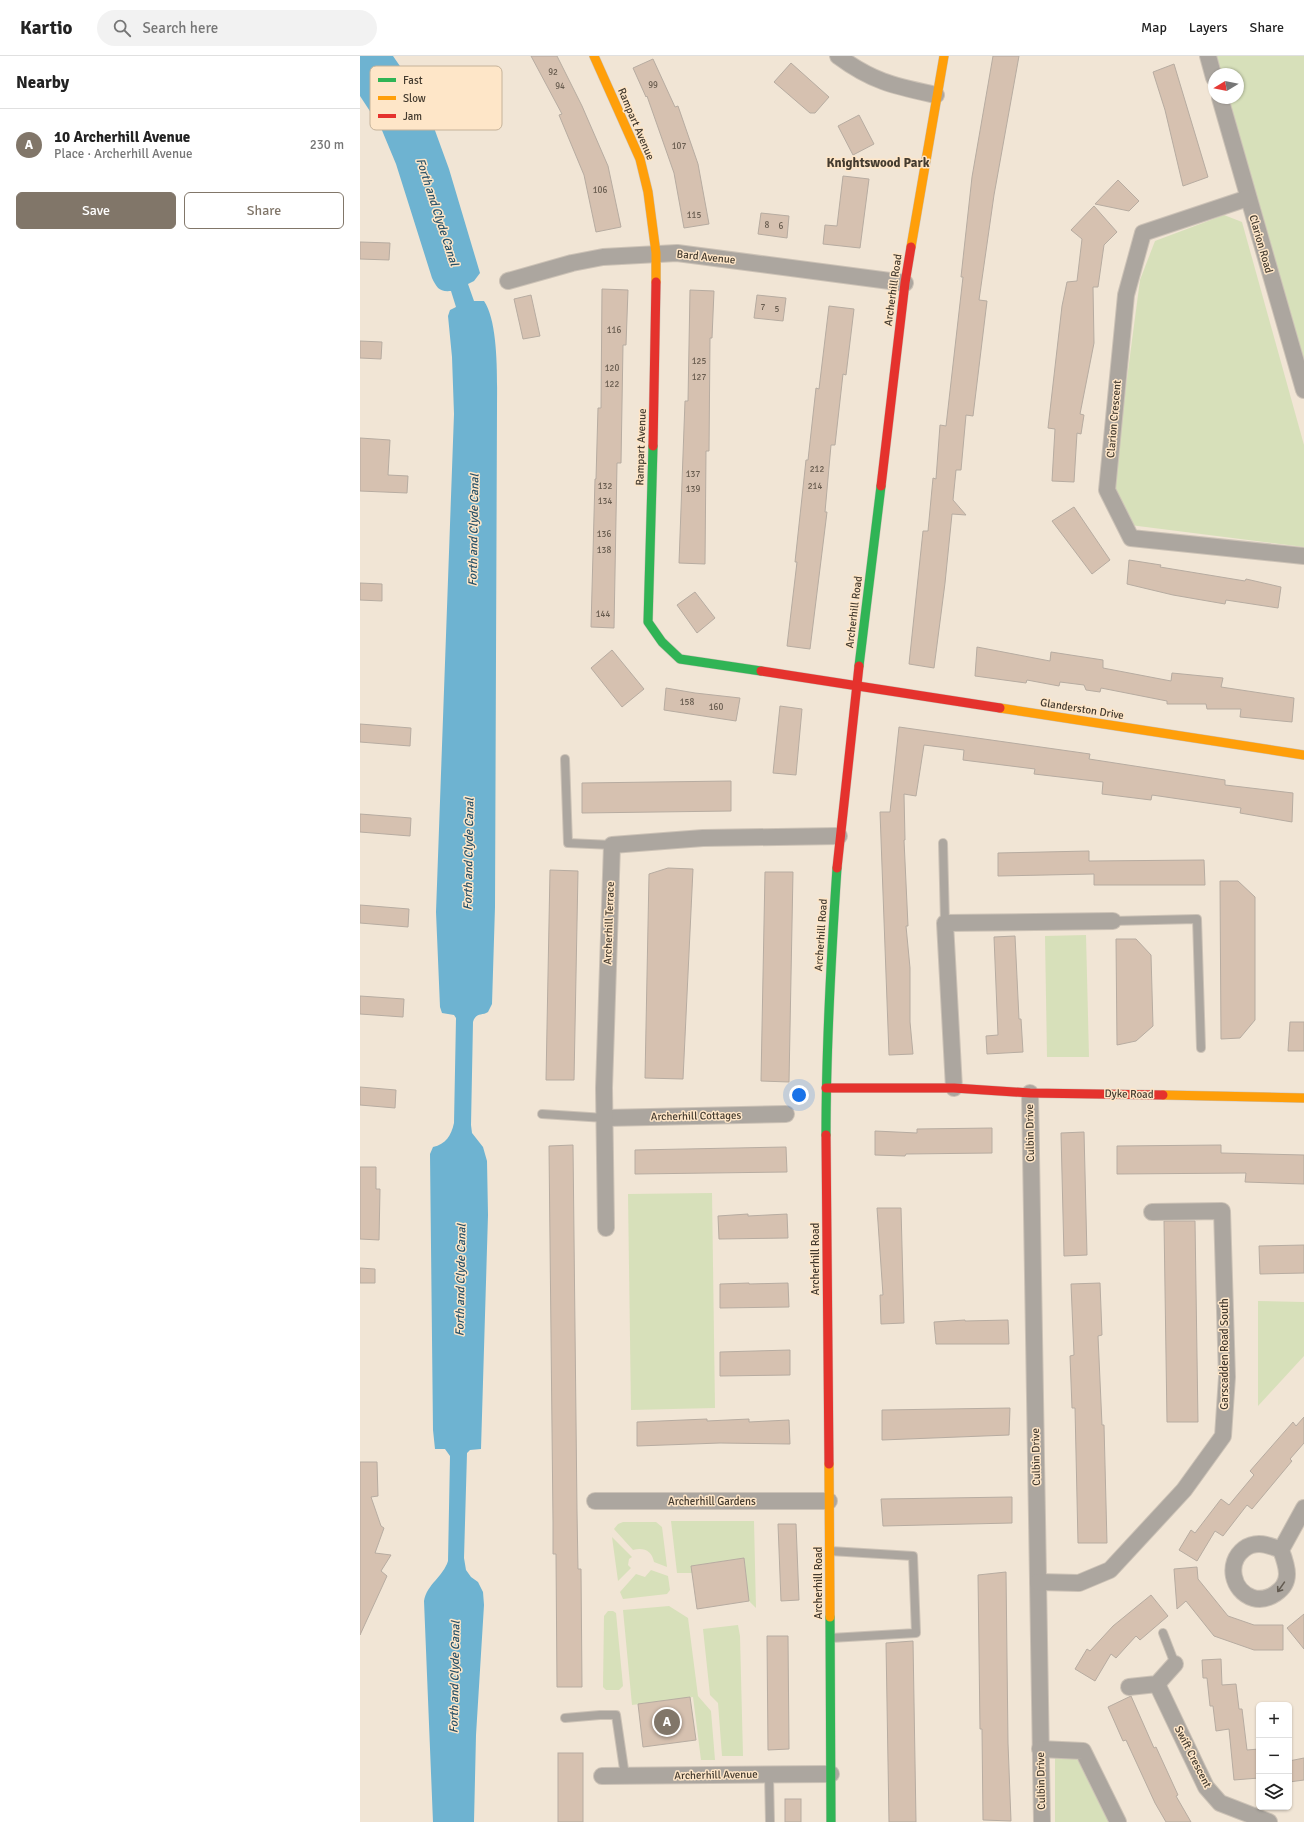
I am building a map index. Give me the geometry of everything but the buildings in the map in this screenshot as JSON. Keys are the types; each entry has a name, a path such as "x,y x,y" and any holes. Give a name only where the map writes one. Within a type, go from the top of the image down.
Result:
{"street":[{"name":"Rampart Avenue","path":"594,56 640,159 648,192 656,253 657,317 648,622 655,635 666,648 680,659 856,687"},
{"path":"838,56 856,69 882,82 936,95"},
{"name":"Archerhill Road","path":"831,1822 826,1088 831,953 839,836 905,283 936,95 944,56"},
{"path":"1208,56 1211,68"},
{"name":"Clarion Road","path":"1222,104 1304,390"},
{"name":"Clarion Crescent","path":"1248,198 1143,233 1126,295 1107,490 1131,538 1304,556"},
{"name":"Bard Avenue","path":"508,281 572,263 603,257 656,253 695,254 905,283"},
{"name":"Glanderston Drive","path":"856,687 1304,755"},
{"path":"612,845 703,838 839,836"},
{"name":"Archerhill Terrace","path":"606,1228 605,1118 612,845"},
{"path":"954,1088 945,923 1113,921"},
{"name":"Dyke Road","path":"826,1088 954,1088 1030,1093 1304,1098"},
{"name":"Culbin Drive","path":"1030,1093 1042,1822"},
{"name":"Archerhill Cottages","path":"605,1118 786,1114"},
{"name":"Garscadden Road South","path":"1038,1582 1079,1583 1110,1570 1184,1490 1223,1436 1227,1377 1222,1211 1152,1212"},
{"name":"Archerhill Gardens","path":"595,1501 829,1501"},
{"path":"1281,1550 1304,1508"},
{"path":"1129,1687 1157,1684 1176,1664"},
{"name":"Swift Crescent","path":"1157,1684 1206,1787 1220,1803 1269,1822"},
{"path":"1040,1749 1083,1751 1118,1822"},
{"name":"Archerhill Avenue","path":"602,1776 831,1774"}],"lane":[{"path":"565,759 568,843 612,845"},
{"path":"943,842 945,923"},
{"path":"1113,921 1197,919 1201,1048"},
{"path":"542,1114 605,1118"},
{"path":"829,1551 913,1556 916,1633 830,1638"},
{"path":"1164,1633 1176,1664"},
{"path":"565,1718 600,1714 616,1715 625,1776"},
{"path":"769,1775 770,1822"}],"green space":[{"path":"1208,56 1304,56 1304,390 1222,104 1244,104 1244,68 1212,68"},
{"path":"1224,215 1242,222 1304,445 1304,547 1130,525 1112,492 1140,280 1155,241"},
{"path":"1086,935 1089,1057 1047,1057 1045,936"},
{"path":"712,1193 715,1408 631,1410 628,1194"},
{"path":"1258,1301 1304,1302 1304,1356 1258,1406"},
{"path":"671,1521 754,1521 756,1608 749,1601 744,1558 692,1566 692,1573 677,1573"},
{"path":"623,1522 656,1522 662,1527 667,1567 654,1562 653,1558 647,1551 641,1549 633,1550 614,1529 618,1524"},
{"path":"612,1537 632,1557 629,1559 628,1565 631,1568 618,1581"},
{"path":"651,1570 668,1576 670,1590 667,1594 623,1599 620,1592 636,1574 645,1577"},
{"path":"669,1606 688,1618 698,1696 711,1711 715,1760 701,1760 693,1697 632,1705 623,1610"},
{"path":"608,1611 613,1611 616,1613 623,1686 619,1690 606,1690 603,1687 604,1616"},
{"path":"738,1625 740,1636 743,1756 722,1756 718,1703 710,1695 703,1629"},
{"path":"1055,1754 1080,1757 1113,1822 1055,1822"}],"water":[{"path":"360,56 393,56 400,66 370,66 370,111 360,96"},
{"name":"Forth and Clyde Canal","path":"382,130 435,130 449,169 480,273 474,281 468,284 474,301 484,301 489,311 495,337 497,368 495,907 492,1004 488,1012 477,1015 473,1022 471,1125 472,1133 483,1147 487,1161 488,1215 481,1449 470,1450 467,1453 464,1558 466,1570 471,1577 478,1582 483,1592 484,1605 476,1735 474,1822 433,1822 424,1601 428,1590 443,1572 448,1561 450,1456 445,1449 435,1449 433,1430 430,1154 433,1147 445,1142 454,1123 456,1018 454,1015 442,1013 440,1007 436,912 454,414 452,357 448,316 450,310 456,307 451,291 439,289 432,278 396,164"}],"traffic: fast":[{"path":"653,446 648,622 662,642 680,659 761,671"},
{"path":"859,666 881,486"},
{"path":"826,1135 829,1002 837,868"},
{"path":"830,1617 831,1822"}],"traffic: slow":[{"path":"594,56 640,159 648,192 656,253 656,282"},
{"path":"911,247 944,56"},
{"path":"1000,708 1304,755"},
{"path":"1163,1095 1304,1098"},
{"path":"829,1464 830,1617"}],"traffic: jam":[{"path":"881,486 905,283 911,247"},
{"path":"653,446 656,282"},
{"path":"837,868 859,666"},
{"path":"761,671 1000,708"},
{"path":"826,1088 954,1088 1030,1093 1163,1095"},
{"path":"826,1135 829,1464"}],"place":[{"name":"10 Archerhill Avenue","path":"667,1722"}],"district":[{"name":"Knightswood Park","path":"878,163"}]}
